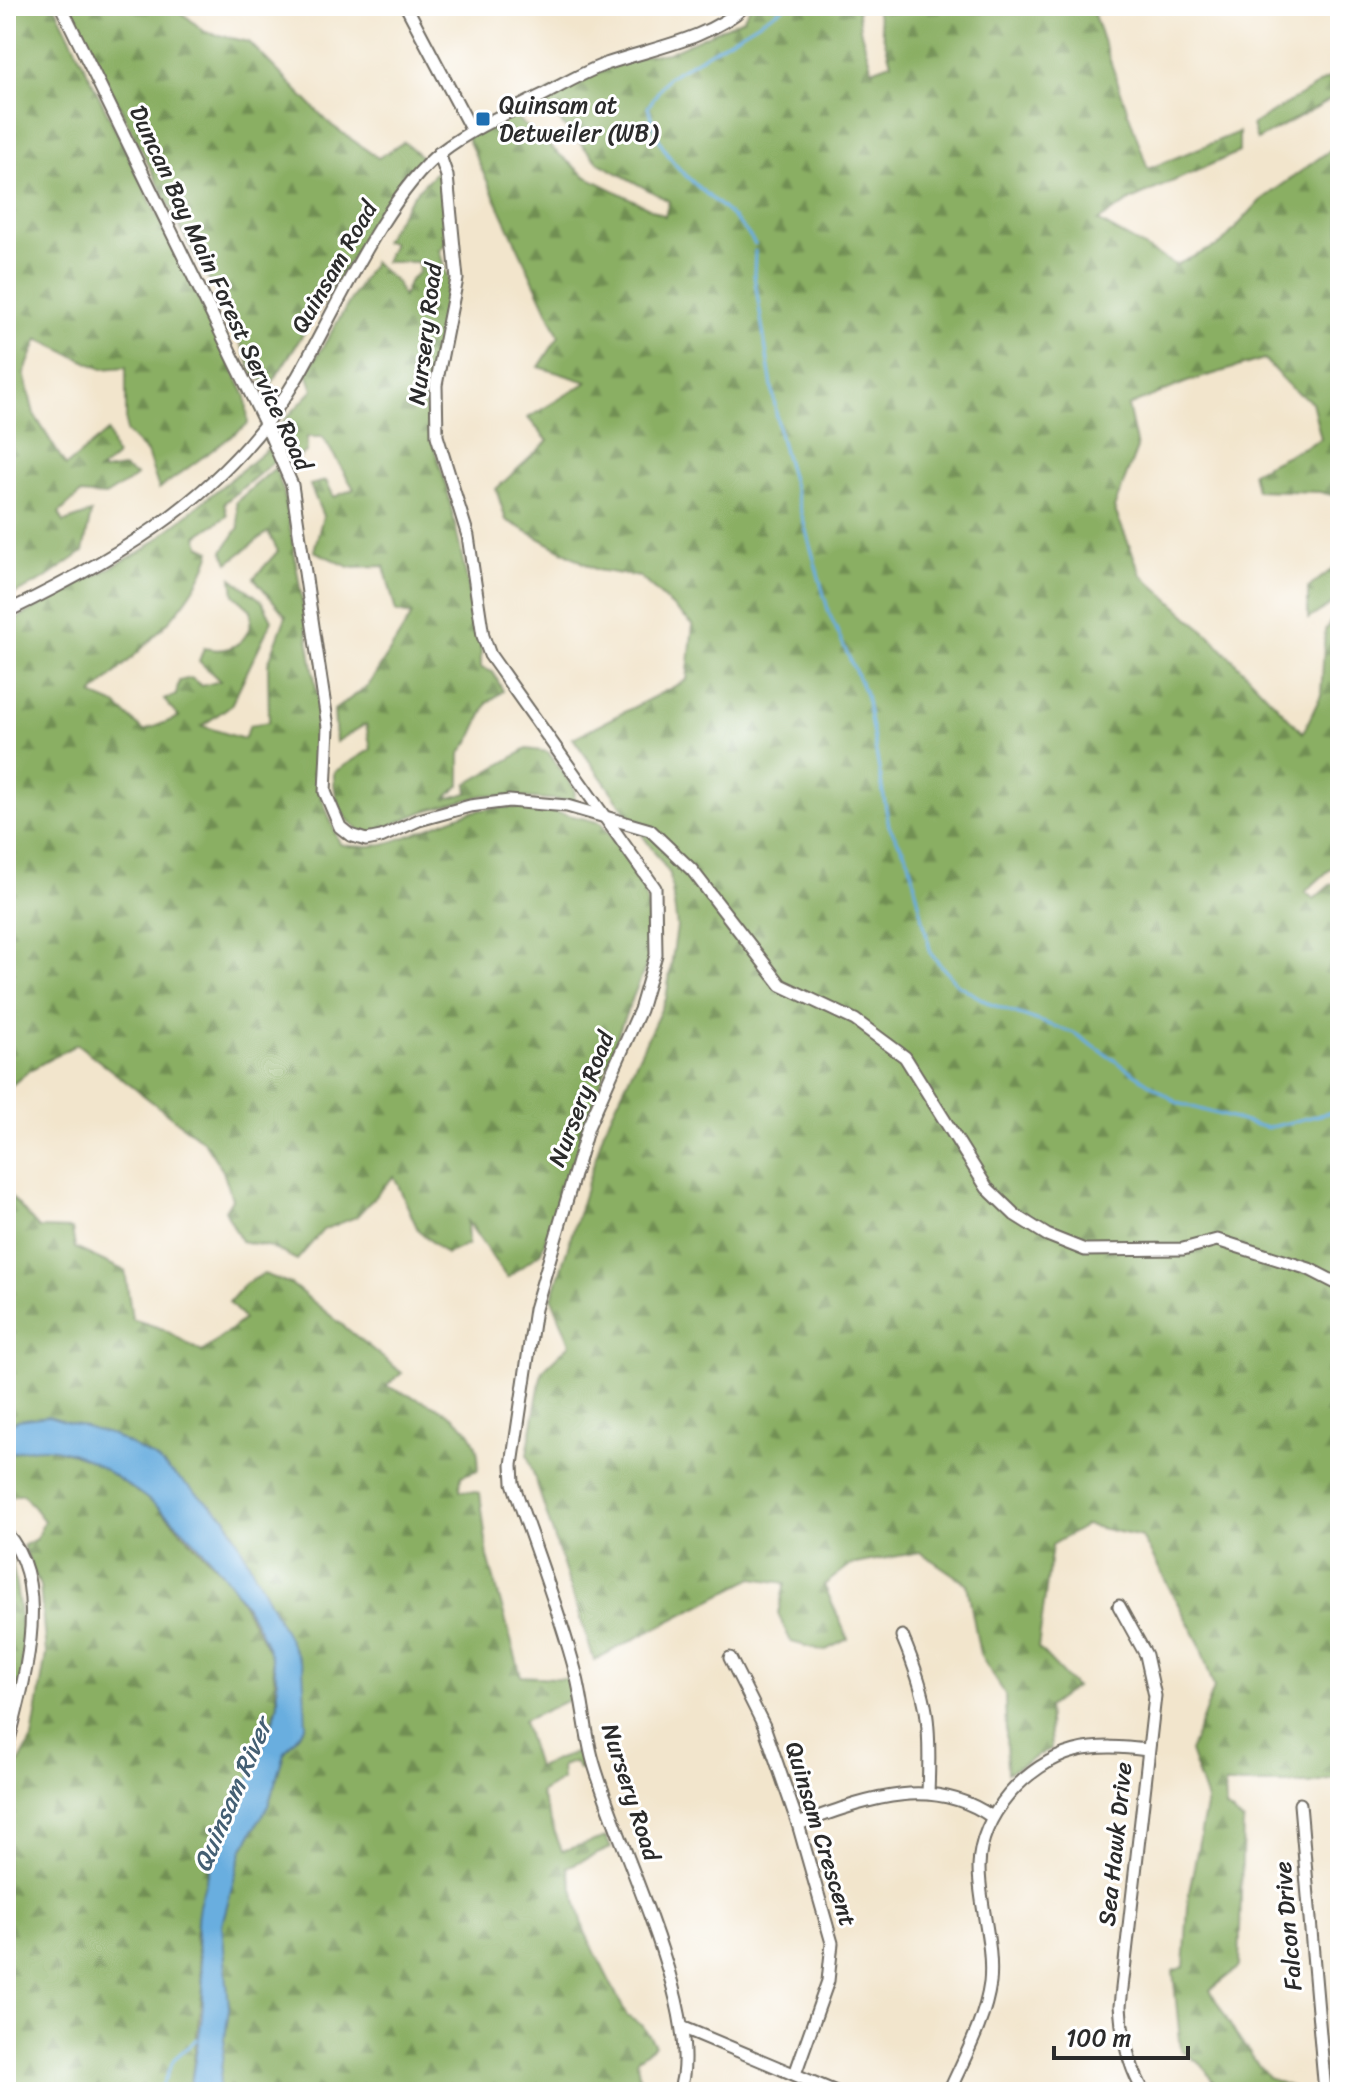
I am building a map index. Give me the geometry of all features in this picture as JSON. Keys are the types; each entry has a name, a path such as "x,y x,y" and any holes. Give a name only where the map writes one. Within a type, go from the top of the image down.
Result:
{"street":[{"name":"Duncan Bay Main Forest Service Road","path":"61,6 266,425 292,485 328,727 325,792 340,827 350,835 366,840 432,816 470,806 509,801 567,806 650,830 692,870 781,985 855,1020 905,1057 987,1188 1015,1215 1047,1235 1085,1250 1183,1249 1217,1240 1309,1269 1340,1285"},
{"path":"406,6 472,131"},
{"name":"Quinsam Road","path":"6,612 126,550 217,481 266,425 296,379 401,193 439,153 472,131 602,65 710,30 745,6"},
{"name":"Nursery Road","path":"439,153 447,176 457,279 436,385 437,436 468,536 483,636 490,655 655,888 656,955 640,1010 588,1127 535,1309 512,1465 513,1483 576,1673 592,1759 624,1841 684,2028 686,2072 679,2092"},
{"path":"6,1533 13,1541 29,1583 32,1644 6,1752"},
{"name":"Sea Hawk Drive","path":"1119,1606 1146,1655 1155,1696 1120,2006 1122,2035 1135,2076 1144,2092"},
{"path":"902,1636 923,1687 930,1729 928,1793"},
{"name":"Quinsam Crescent","path":"730,1658 764,1726 798,1824 832,1943 828,1981 795,2074"},
{"path":"949,2092 981,2018 990,1982 979,1862 992,1817 1012,1791 1044,1764 1073,1752 1109,1746 1148,1750"},
{"path":"798,1824 871,1798 928,1793 961,1801 992,1817"},
{"name":"Falcon Drive","path":"1300,1804 1325,2092"},
{"path":"684,2028 836,2092"}],"green space":[{"path":"6,6 55,6 246,396 248,424 159,489 147,453 126,432 126,367 102,369 38,339 24,373 34,414 66,466 108,431 116,457 98,472 123,468 137,476 105,496 80,494 59,513 64,522 91,513 83,552 43,580 6,598"},
{"path":"69,6 174,6 205,32 249,42 330,124 378,158 404,142 423,158 405,174 270,386 254,375 226,308 192,251"},
{"path":"751,6 857,6 872,70 891,63 875,6 1091,6 1148,169 1239,132 1239,152 1133,199 1098,221 1176,265 1221,244 1260,201 1340,143 1340,497 1320,492 1256,490 1252,472 1321,439 1312,402 1291,388 1264,359 1187,382 1128,406 1137,448 1114,508 1141,574 1211,637 1303,733 1321,695 1325,630 1340,607 1339,861 1305,892 1314,899 1330,885 1340,883 1340,1778 1309,1784 1225,1784 1226,1808 1243,1821 1239,1967 1210,1990 1236,2035 1268,2078 1304,2092 1220,2092 1202,2065 1181,2050 1173,1971 1184,1967 1189,1892 1207,1801 1190,1752 1214,1688 1199,1643 1142,1537 1086,1525 1052,1545 1038,1648 1075,1687 1048,1707 1051,1749 1007,1773 1005,1694 980,1655 967,1584 920,1552 850,1565 824,1585 848,1639 824,1651 791,1642 778,1614 785,1583 753,1578 594,1660 527,1454 542,1371 570,1344 552,1298 604,1130 666,999 677,927 670,874 573,738 687,680 693,625 640,577 597,570 506,520 496,489 548,441 528,418 587,382 539,367 559,336 465,133 509,112 585,176 665,216 669,201 599,163 538,98 608,60 668,53 743,19"},
{"path":"1340,71 1340,113 1333,98 1257,140 1252,125"},
{"path":"439,169 450,239 439,250 450,285 428,395 433,444 447,488 481,644 481,668 493,672 503,691 487,703 471,739 460,754 460,785 445,799 468,793 467,784 527,749 548,752 575,789 574,801 484,795 422,812 368,835 352,824 341,810 334,782 334,772 371,749 366,724 336,742 334,710 368,686 412,615 396,612 384,566 349,567 314,551 323,516 310,485 326,481 334,497 354,489 323,437 307,437 307,451 291,464 276,429 313,390 307,373 373,262 397,283 403,297 410,280 419,272 418,262 385,262 393,243 383,241 414,194"},
{"path":"270,447 275,461 224,503 227,516 197,536 200,546 211,551 192,592 144,647 92,695 116,705 144,731 179,717 164,700 176,695 179,681 191,678 202,686 220,681 199,661 204,648 232,647 248,630 251,610 234,595 232,578 262,601 272,620 231,705 202,726 244,739 250,725 269,722 268,664 286,616 254,578 278,551 268,532 228,563 223,551 239,527 236,502 275,468 284,493 323,730 319,791 340,844 357,847 390,842 455,817 487,809 520,808 553,812 601,823 641,882 648,904 649,959 622,1023 541,1252 507,1278 467,1221 468,1244 446,1254 418,1230 394,1176 356,1217 323,1230 297,1260 271,1247 241,1241 225,1210 232,1199 223,1171 204,1142 77,1044 30,1070 6,1090 6,624 145,549"},
{"path":"1340,563 1340,599 1308,619 1308,588"},
{"path":"6,1191 39,1228 72,1229 75,1248 125,1271 132,1319 163,1329 202,1352 244,1319 229,1302 246,1283 264,1274 291,1284 402,1373 386,1386 450,1414 472,1437 478,1470 461,1476 460,1490 480,1493 488,1557 521,1676 573,1679 575,1697 523,1721 537,1767 585,1749 590,1765 580,1770 574,1762 561,1766 562,1780 540,1793 562,1851 606,1837 611,1848 567,1867 585,1932 627,2016 643,2026 655,2045 637,2059 641,2092 218,2092 229,2008 222,1924 242,1850 268,1806 284,1753 306,1725 226,1518 18,1420 6,1426"},
{"path":"48,1446 93,1461 156,1505 230,1581 271,1655 278,1703 248,1789 212,1856 199,1908 195,1935 203,1986 190,2092 6,2092 6,1787 32,1739 46,1654 40,1586 23,1546 36,1539 44,1521 23,1494 6,1498 6,1455 26,1447"},
{"path":"6,1550 11,1555 18,1601 22,1671 20,1694 6,1739"}],"water":[{"name":"Quinsam River","path":"48,1416 112,1435 155,1458 226,1518 303,1667 306,1725 284,1753 268,1806 242,1850 222,1924 229,2008 218,2092 190,2092 203,1997 197,1916 212,1864 276,1713 276,1675 251,1614 231,1585 209,1557 161,1509 107,1471 76,1455 43,1448 6,1455 6,1426 18,1420"}],"waterway":[{"path":"755,244 745,230 670,158 659,139 648,107 667,78 786,6"},
{"path":"755,251 754,275 780,437 829,613 866,695 889,826 909,860 931,954 957,984 990,1004 1074,1033 1178,1103 1267,1128 1340,1110"},
{"path":"159,2092 174,2059 197,2039"}],"place":[{"name":"Quinsam at Detweiler (WB)","path":"483,119"}]}
